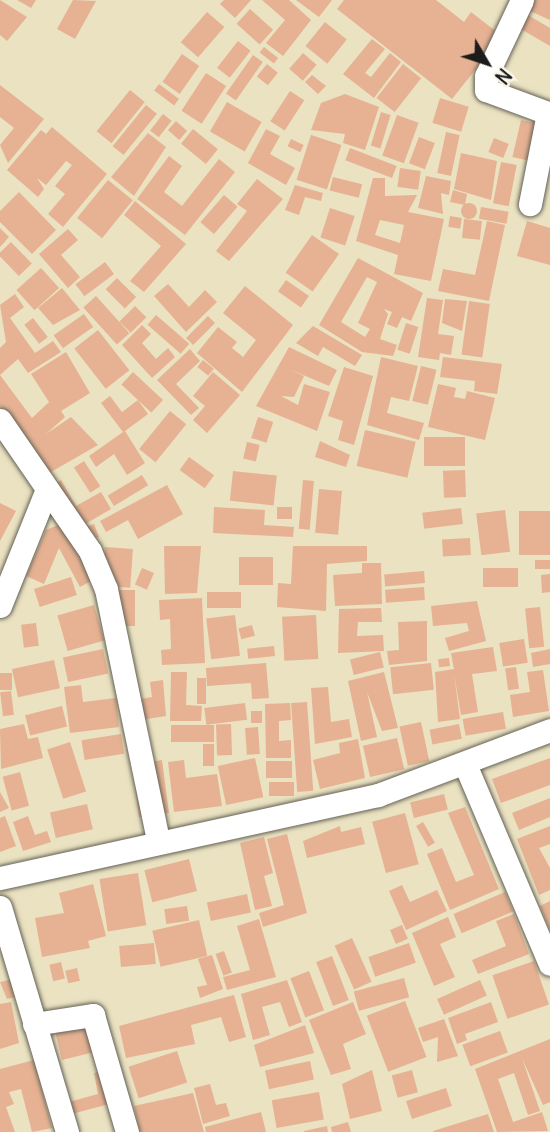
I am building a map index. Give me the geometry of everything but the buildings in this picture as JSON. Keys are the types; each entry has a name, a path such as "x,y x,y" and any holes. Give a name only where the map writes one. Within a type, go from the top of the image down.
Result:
{"street":[{"path":"522,0 486,76 486,90 548,113 530,204"},
{"path":"0,420 45,494 90,551 106,589 158,841"},
{"path":"0,606 45,494"},
{"path":"0,878 158,841 378,795 550,730"},
{"path":"465,764 550,964"},
{"path":"0,907 67,1132"},
{"path":"34,1024 93,1015 127,1132"}]}
